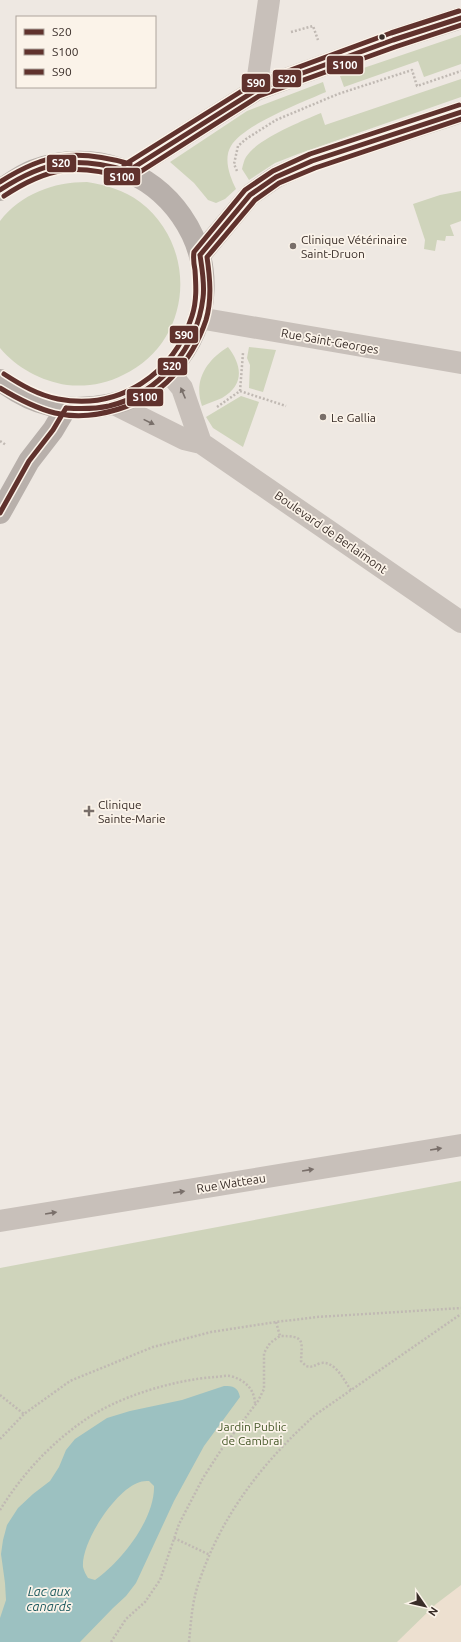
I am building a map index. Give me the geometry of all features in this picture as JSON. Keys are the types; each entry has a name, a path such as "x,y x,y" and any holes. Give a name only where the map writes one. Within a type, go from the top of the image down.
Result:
{"main road":[{"path":"128,171 256,90 393,40 461,18"},
{"path":"200,255 250,195 276,177 312,162 461,112"},
{"path":"0,190 32,171 51,165 70,162 90,162 109,165 128,171 152,185 173,204 189,227 200,255 203,277 203,298 199,318 187,347 168,371 143,391 114,404 90,409 66,408 34,400 22,395 0,380"},
{"path":"0,513 28,461 53,430 66,408"}],"street":[{"path":"256,90 269,0"},
{"name":"Rue Saint-Georges","path":"199,318 461,363"},
{"path":"168,371 182,388 198,433"},
{"name":"Boulevard de Berlaimont","path":"114,404 184,439 198,433 461,622"},
{"name":"Rue Watteau","path":"0,1220 461,1145"}],"path":[{"path":"264,40 313,26 327,65"},
{"path":"250,195 234,164 238,146 246,139 276,120 338,94 412,70 417,86 461,71"},
{"path":"198,433 240,391 245,327"},
{"path":"240,391 286,406"},
{"path":"0,1439 24,1414 70,1381 153,1347 211,1332 276,1322 325,1316 461,1308"},
{"path":"189,1642 193,1605 199,1583 210,1556 233,1509 274,1454 306,1423 333,1402 461,1314"},
{"path":"276,1322 280,1336"},
{"path":"110,1642 126,1619 145,1602 160,1580 167,1563 174,1538 203,1478 221,1450 255,1405 264,1389 264,1353 270,1343 280,1336 299,1338 302,1345 301,1361 306,1366 312,1367 325,1363 330,1364 337,1370 351,1390"},
{"path":"0,1510 23,1477 57,1443 81,1422 114,1403 142,1393 195,1379 229,1376 245,1383 252,1390 255,1396 255,1405"},
{"path":"0,1394 24,1414"},
{"path":"174,1538 210,1556"}],"green space":[{"path":"461,35 461,64 424,77 418,61 344,87 340,76"},
{"path":"461,79 461,97 275,163 249,180 242,169 246,157 260,144 280,131 321,113 325,125"},
{"path":"323,82 326,92 260,122 238,138 231,146 227,162 236,189 225,199 216,203 208,200 194,183 170,162 247,111"},
{"path":"87,182 108,186 128,194 140,202 159,221 172,244 179,269 180,294 175,318 163,341 146,360 123,375 110,381 81,386 57,383 39,377 14,362 0,348 0,221 18,204 39,191 62,184"},
{"path":"461,191 461,221 450,225 454,236 446,236 445,241 437,240 435,251 424,249 425,240 413,204 440,195"},
{"path":"228,347 236,361 239,374 238,381 235,387 222,398 202,406 199,388 204,372 214,358"},
{"path":"249,347 276,350 263,392 249,388 250,365 247,358"},
{"path":"241,396 259,402 243,447 213,428 206,417"},
{"name":"Jardin Public de Cambrai","path":"461,1181 461,1642 0,1642 0,1268"}],"shaded area":[{"path":"461,1585 461,1642 397,1642 436,1604"}],"water":[{"name":"Lac aux canards","path":"224,1386 235,1388 240,1397 204,1446 174,1501 136,1583 126,1596 80,1642 0,1642 0,1618 6,1600 1,1554 7,1525 18,1508 50,1481 59,1467 66,1450 75,1439 107,1418 130,1411 182,1400","holes":["149,1481 154,1486 153,1499 149,1512 135,1539 105,1572 95,1580 88,1578 83,1567 84,1556 94,1531 111,1505 131,1487 141,1482"]}],"transit line":[{"name":"S90","path":"124,165 253,84 391,33 459,11"},
{"name":"S20","path":"128,171 256,90 393,40 461,18"},
{"name":"S100","path":"132,177 259,96 461,25"},
{"name":"S90","path":"4,374 23,386 44,395 58,399 81,401 103,399 123,393 142,383 158,370 172,355 184,336 192,316 196,293 194,252 245,190 273,171 310,154 459,105"},
{"name":"S20","path":"200,255 250,195 276,177 312,161 461,112"},
{"name":"S100","path":"0,388 40,409 70,415 102,413 133,404 148,396 172,377 183,364 196,343 206,320 209,305 210,281 207,257 255,200 279,183 315,168 461,119"},
{"name":"S90","path":"0,182 32,164 63,156 94,156 130,164"},
{"name":"S20","path":"0,190 32,172 61,164 92,163 128,171"},
{"name":"S100","path":"4,196 34,179 62,170 92,170 126,178"},
{"name":"S20","path":"66,408 98,408 127,400 144,391 159,380 172,366 184,351 193,334 199,317 204,287 200,255"},
{"name":"S20","path":"0,513 29,461 53,430 66,408"}],"place":[{"name":"Clinique Vétérinaire Saint-Druon","path":"293,246"},
{"name":"Le Gallia","path":"323,417"},
{"name":"Clinique Sainte-Marie","path":"89,811"}]}
